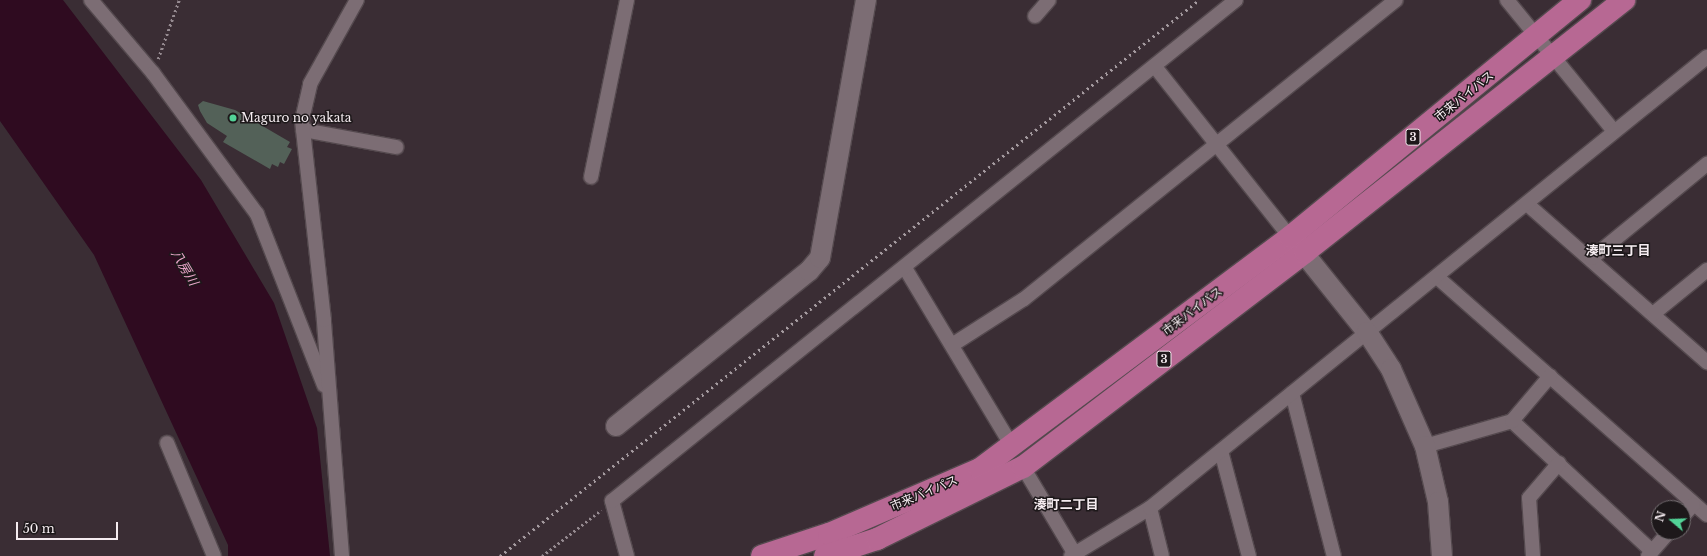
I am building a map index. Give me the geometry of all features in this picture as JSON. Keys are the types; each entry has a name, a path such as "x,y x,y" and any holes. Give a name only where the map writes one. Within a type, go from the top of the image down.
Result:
{"highway":[{"name":"市来バイパス","path":"825,556 877,539 1023,467 1298,245 1580,0"},
{"name":"市来バイパス","path":"762,556 829,534 980,469 1298,245 1554,57 1624,0"}],"street":[{"path":"91,0 154,73 257,214 328,396"},
{"path":"342,556 303,130 304,102 310,84 357,0"},
{"path":"591,177 627,0"},
{"path":"616,426 809,271 820,258 866,0"},
{"path":"1035,16 1049,0"},
{"path":"627,556 612,501 1156,68 1236,0"},
{"path":"1507,0 1613,130"},
{"path":"952,345 1024,299 1219,144 1394,1"},
{"path":"1023,467 1074,555 1150,508 1527,204 1613,130 1707,57"},
{"path":"1156,68 1219,144 1367,332 1391,369 1425,446 1438,502 1442,556"},
{"path":"303,130 396,147"},
{"path":"1592,258 1707,164"},
{"path":"1527,204 1592,258 1707,362"},
{"path":"905,268 1012,446"},
{"path":"1653,314 1707,270"},
{"path":"1437,277 1550,376 1693,505 1707,515"},
{"path":"1425,446 1512,421 1550,376"},
{"path":"1292,394 1334,556"},
{"path":"1512,421 1559,463 1650,554 1662,540"},
{"path":"167,444 214,556"},
{"path":"1221,451 1249,556"},
{"path":"1533,556 1529,498 1559,463"},
{"path":"1150,508 1162,556"}],"path":[{"path":"154,73 179,0"},
{"path":"542,556 612,501"}],"water":[{"name":"八房川","path":"0,0 63,0 201,180 274,303 317,428 330,556 228,556 228,545 94,255 0,121"}],"building":[{"path":"203,101 235,110 290,142 287,147 292,149 284,164 280,162 278,167 272,164 270,169 223,142 227,136 207,123 200,111 198,105"}],"railway":[{"path":"500,556 1199,0"}],"place":[{"name":"Maguro no yakata","path":"233,118"}],"district":[{"name":"湊町三丁目","path":"1618,251"},
{"name":"湊町二丁目","path":"1066,505"}]}
